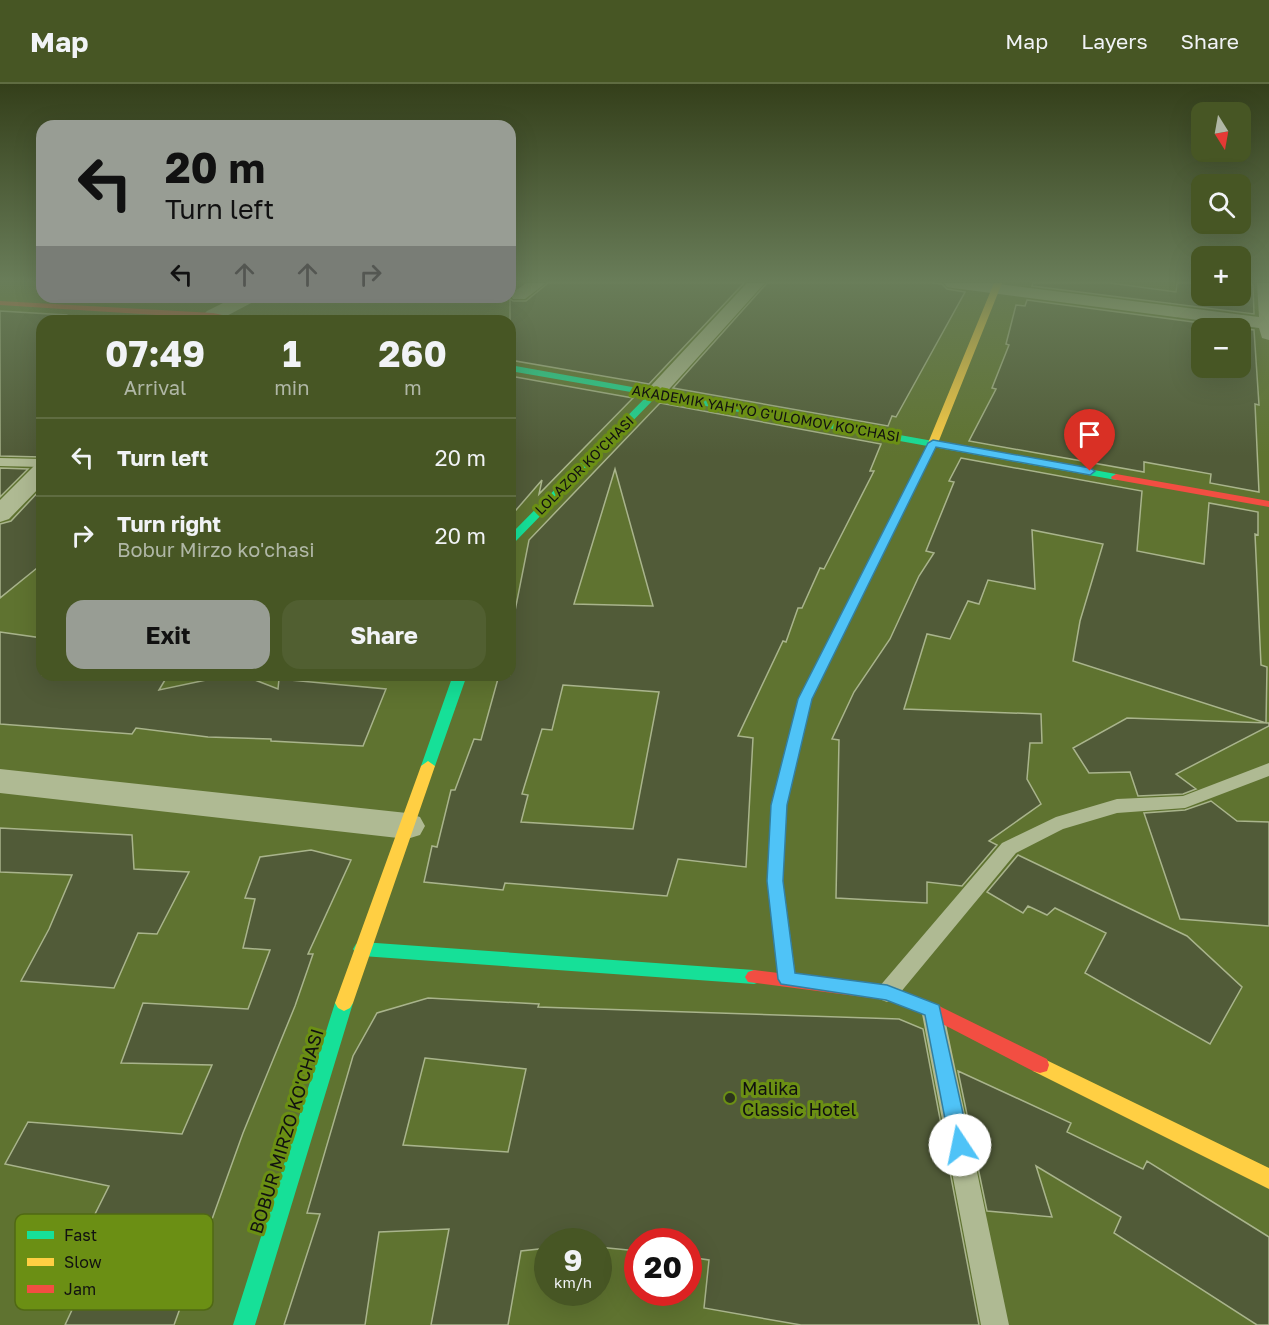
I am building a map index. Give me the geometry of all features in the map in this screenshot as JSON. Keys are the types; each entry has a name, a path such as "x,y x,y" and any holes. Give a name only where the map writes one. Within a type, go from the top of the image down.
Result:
{"street":[{"name":"LOLAZOR KO'CHASI","path":"516,533 656,393 703,341"},
{"path":"787,979 775,881 779,805 805,699 933,443 975,341"},
{"name":"AKADEMIK YAH'YO G'ULOMOV KO'CHASI","path":"516,369 1269,504"},
{"path":"0,514 36,477"},
{"path":"458,681 362,949 787,979 887,993 933,1011 1269,1179"},
{"path":"0,781 407,826"},
{"name":"BOBUR MIRZO KO'CHASI","path":"244,1325 362,949"}],"lane":[{"path":"0,462 36,463"},
{"path":"887,993 1009,848 1056,824 1118,806 1185,802 1269,769"},
{"path":"933,1011 995,1325"}],"building":[{"path":"0,341 36,341 36,457 0,456"},
{"path":"516,341 690,341 649,384 516,361"},
{"path":"715,341 938,341 896,417 892,416 888,426 673,388"},
{"path":"1007,341 1191,341 1191,378 1251,378 1251,341 1255,341 1259,405 1255,404 1259,492 1210,483 1211,474 1144,462 1144,472 969,441 996,389 992,388 1009,345 1006,344"},
{"path":"516,377 633,398 539,494 542,480 516,510"},
{"path":"660,403 881,444 870,471 874,471 824,569 820,568 802,608 798,608 786,642 783,641 738,736 753,738 746,867 678,859 667,896 505,883 503,890 424,882 432,846 437,847 451,790 455,790 474,739 481,740 497,681 516,681 516,606 529,540","holes":["615,469 653,606 574,604","563,685 659,692 633,829 521,822 528,795 522,794 542,729 552,730"]},
{"path":"961,458 1142,491 1137,551 1204,564 1209,503 1258,512 1258,535 1255,534 1261,665 1267,667 1266,723 1073,661 1080,621 1103,544 1032,530 1035,589 988,580 979,604 968,601 950,639 927,634 904,709 1041,714 1042,743 1030,743 1027,779 1041,804 989,841 997,845 962,886 927,882 927,903 836,898 839,740 832,739 854,692 890,639 919,576 934,553 926,551 954,482 949,481"},
{"path":"0,468 28,469 0,497"},
{"path":"36,494 36,569 0,598 0,524 11,521"},
{"path":"0,632 36,637 36,681 164,681 159,690 202,681 257,681 278,689 279,681 300,681 386,689 363,746 208,737 136,728 132,734 0,724"},
{"path":"1127,718 1269,723 1269,726 1176,774 1196,789 1183,794 1138,796 1130,772 1089,773 1073,748"},
{"path":"1211,801 1237,821 1269,822 1269,926 1180,919 1144,813 1185,810"},
{"path":"0,828 132,835 134,869 189,872 157,934 138,933 114,988 21,981 49,929 72,875 0,872"},
{"path":"311,850 351,860 308,954 313,954 295,1006 243,1133 213,1216 213,1214 95,1214 109,1186 5,1164 28,1122 182,1134 212,1065 121,1063 143,1003 248,1009 270,950 243,948 255,899 245,898 260,857"},
{"path":"1018,855 1187,936 1242,987 1210,1044 1085,973 1106,933 1055,908 1047,915 1028,906 1023,913 987,892"},
{"name":"Malika Classic Hotel","path":"428,998 539,1004 538,1007 899,1019 923,1029 979,1325 801,1325 704,1308 709,1260 702,1259 702,1228 624,1228 624,1250 612,1248 612,1228 534,1228 534,1250 521,1251 508,1325 431,1325 449,1229 379,1232 365,1325 284,1325 320,1214 307,1213 353,1056 377,1013","holes":["425,1058 526,1069 508,1152 403,1145"]},
{"path":"958,1071 1071,1123 1067,1132 1143,1169 1147,1161 1269,1237 1269,1325 1257,1325 1114,1233 1121,1217 1036,1166 1052,1217 987,1211"},
{"path":"72,1310 179,1310 174,1325 65,1325"}],"traffic: fast":[{"path":"516,369 1116,477"},
{"path":"516,535 655,393"},
{"path":"787,979 775,881 779,805 805,699 851,607"},
{"path":"428,766 458,681"},
{"path":"362,949 754,977"},
{"path":"244,1325 344,1003"}],"traffic: slow":[{"path":"851,607 933,443 974,341"},
{"path":"344,1003 428,766"},
{"path":"1040,1065 1269,1179"}],"traffic: jam":[{"path":"1116,477 1269,504"},
{"path":"754,977 887,993 933,1011 1040,1065"}],"place":[{"name":"Malika Classic Hotel","path":"730,1098"}],"route":[{"path":"960,1145 933,1011 887,993 787,979 775,881 779,805 805,699 933,443 1090,471"}]}
